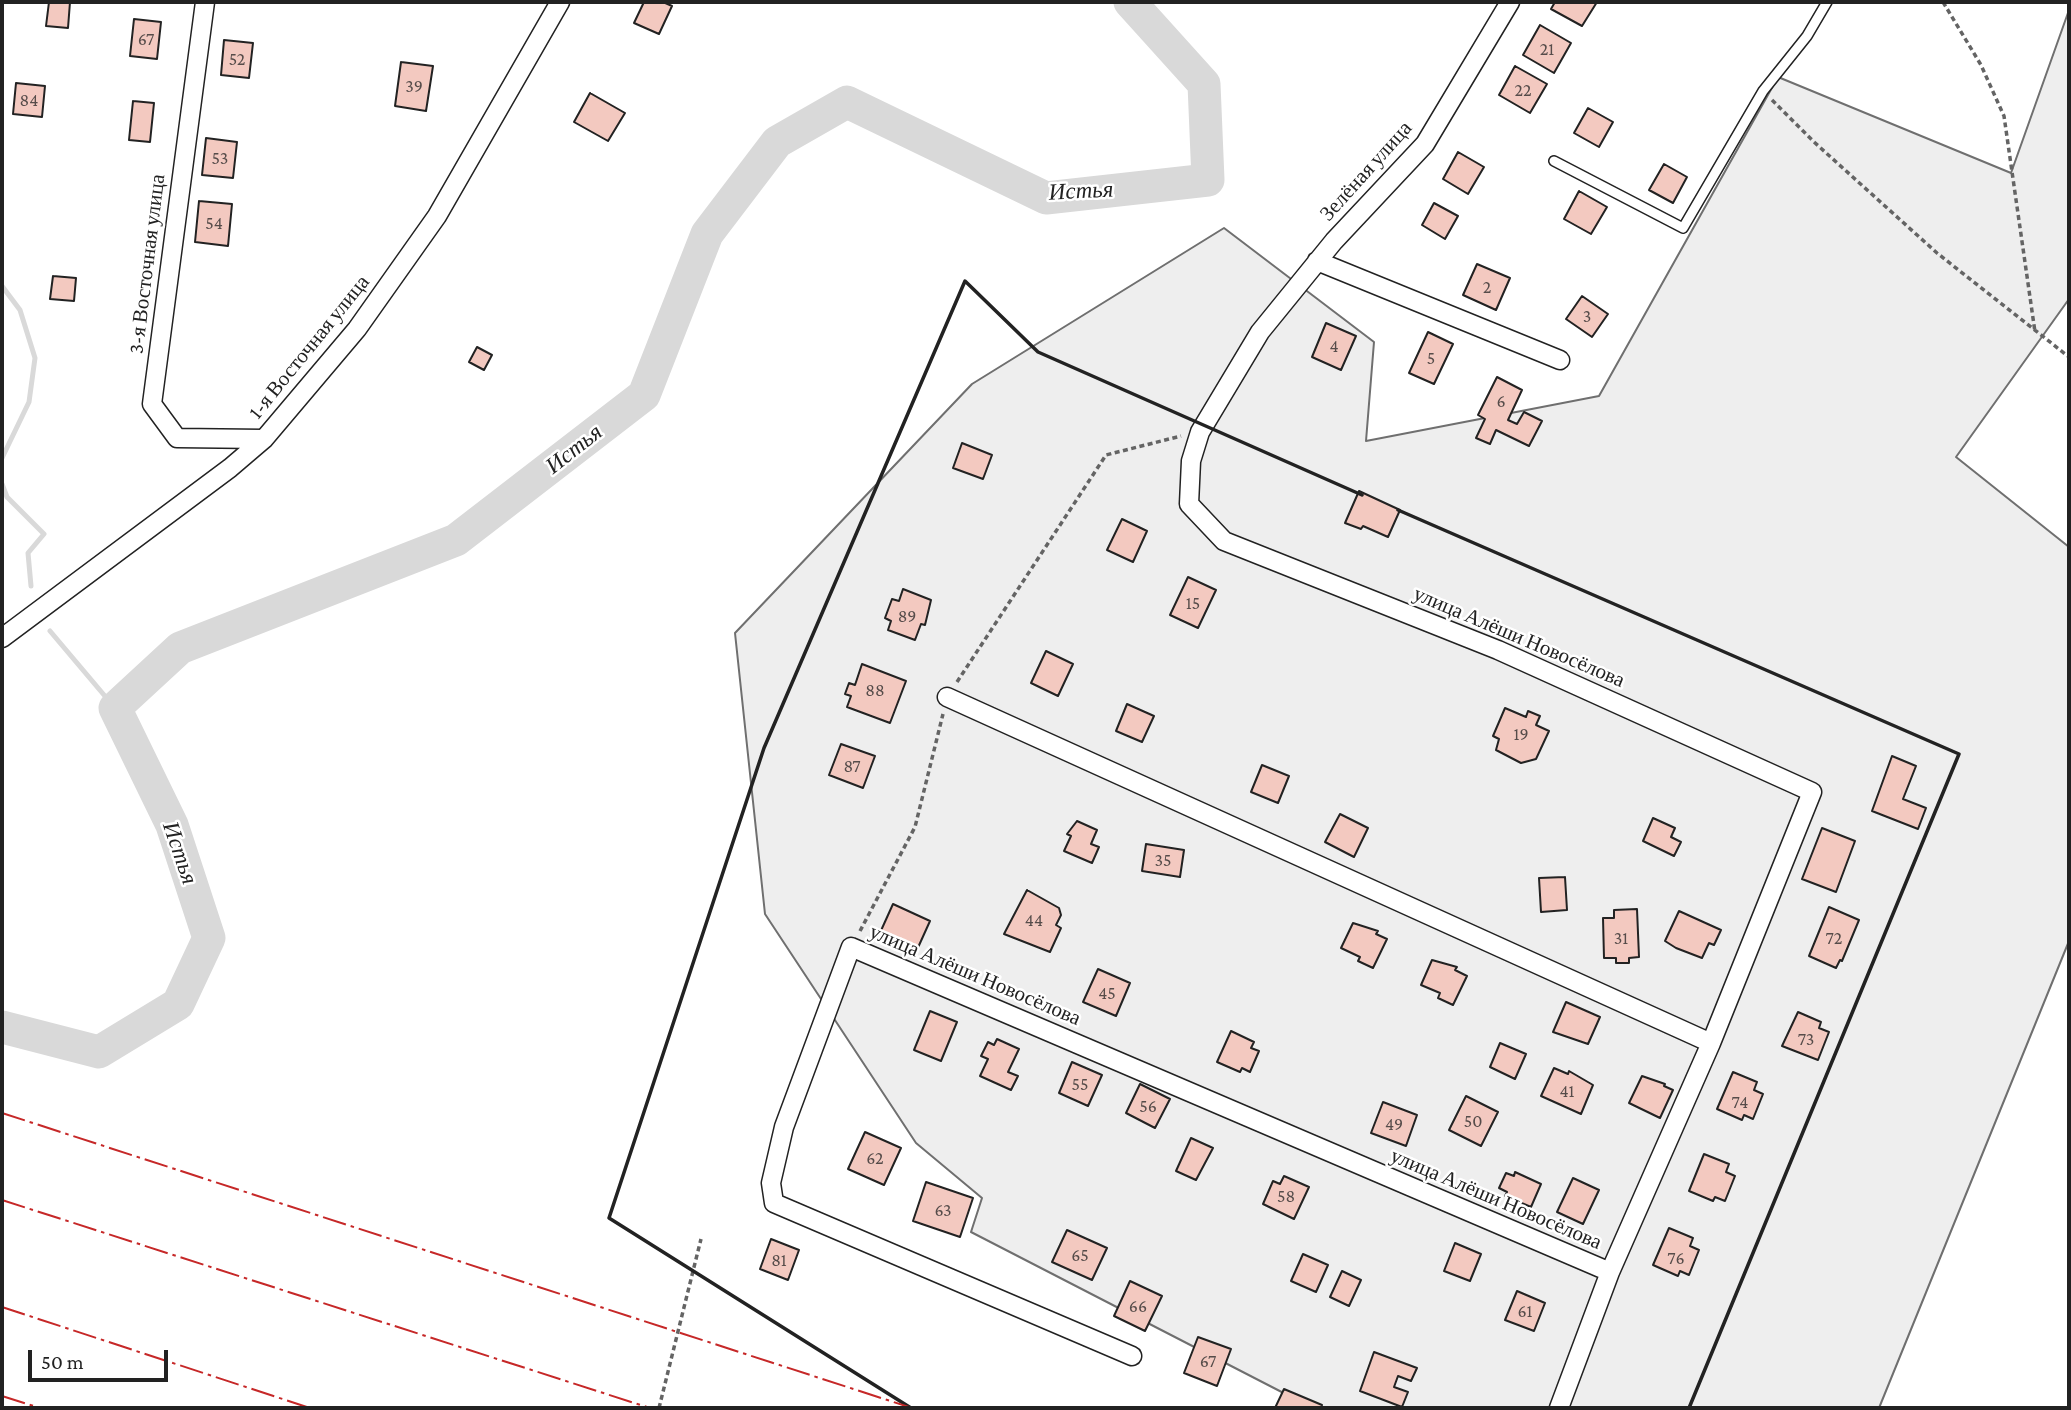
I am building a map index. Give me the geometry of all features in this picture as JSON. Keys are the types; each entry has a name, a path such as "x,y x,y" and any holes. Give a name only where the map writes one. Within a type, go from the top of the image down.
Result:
{"street":[{"name":"3-я Восточная улица","path":"205,2 152,404 177,438 264,439"},
{"name":"1-я Восточная улица","path":"2,638 230,468 264,439 357,330 437,216 560,2"},
{"name":"Зелёная улица","path":"1200,432 1260,332 1317,261 1425,144 1510,2"},
{"path":"1317,261 1560,360"},
{"name":"улица Алёши Новосёлова","path":"1200,432 1191,461 1189,504 1224,541 1498,650 1812,792 1711,1043 1609,1272 1559,1408"},
{"path":"947,697 1711,1043"},
{"name":"улица Алёши Новосёлова","path":"1132,1356 774,1202 771,1184 784,1127 851,947 1609,1272"}],"lane":[{"path":"1554,161 1683,228 1763,91 1807,36 1827,2"}],"path":[{"path":"1943,2 1980,65 2004,116 2035,332"},
{"path":"1763,91 1814,142 1937,253 2069,357"},
{"path":"851,947 915,827 947,697 1106,454 1200,432"},
{"path":"659,1408 701,1240"}],"shaded area":[{"path":"2069,10 2069,299 1956,457 2069,547 2069,941 1879,1408 1303,1408 1303,1403 971,1232 982,1198 916,1143 765,914 735,633 972,384 1224,228 1374,342 1366,441 1599,396 1778,77 2011,173"}],"building":[{"path":"49,2 70,2 68,28 46,26"},
{"path":"644,2 663,2 672,6 659,34 634,23"},
{"path":"1555,2 1597,2 1582,26 1551,9"},
{"path":"134,19 161,22 157,59 130,56"},
{"path":"1540,25 1571,43 1554,73 1523,55"},
{"path":"224,40 253,43 249,78 221,75"},
{"path":"401,62 433,66 426,111 395,106"},
{"path":"1515,66 1547,84 1530,113 1499,95"},
{"path":"16,83 45,86 42,117 13,114"},
{"path":"590,93 625,113 608,141 574,122"},
{"path":"133,101 154,103 150,142 129,140"},
{"path":"1588,108 1613,122 1599,147 1574,133"},
{"path":"206,138 237,142 233,178 202,175"},
{"path":"1458,152 1484,167 1468,194 1443,179"},
{"path":"1664,164 1687,177 1673,203 1649,190"},
{"path":"1579,191 1607,207 1591,234 1564,219"},
{"path":"199,201 232,204 228,246 195,242"},
{"path":"1434,203 1458,216 1445,239 1422,225"},
{"path":"1477,264 1510,278 1496,310 1463,295"},
{"path":"53,276 76,278 74,301 50,299"},
{"path":"1582,296 1608,314 1592,337 1566,319"},
{"path":"1326,323 1356,336 1341,370 1312,357"},
{"path":"1428,332 1453,344 1434,384 1409,373"},
{"path":"477,347 492,355 484,370 469,362"},
{"path":"1497,377 1522,390 1508,420 1517,424 1524,412 1542,421 1529,446 1496,430 1490,444 1476,438 1485,419 1478,415"},
{"path":"962,443 992,455 983,479 953,468"},
{"path":"1359,491 1400,510 1388,537 1363,526 1361,529 1345,523"},
{"path":"1122,519 1147,531 1133,562 1107,550"},
{"path":"1188,577 1216,590 1198,628 1170,615"},
{"path":"903,589 931,600 925,625 921,624 915,640 888,630 891,621 885,618 892,599 899,601"},
{"path":"1046,651 1073,664 1058,696 1031,683"},
{"path":"862,664 906,681 890,723 847,707 851,696 845,694 849,683 855,685"},
{"path":"1127,704 1154,716 1142,742 1116,731"},
{"path":"1505,708 1526,717 1528,711 1540,716 1536,725 1549,731 1536,759 1521,763 1496,750 1499,739 1493,736"},
{"path":"841,744 875,756 863,788 829,775"},
{"path":"1892,756 1916,766 1903,799 1926,808 1918,829 1872,811"},
{"path":"1262,765 1289,776 1278,803 1251,792"},
{"path":"1340,814 1368,828 1354,857 1325,842"},
{"path":"1653,818 1675,828 1671,837 1681,842 1674,856 1643,841"},
{"path":"1077,821 1097,830 1091,844 1099,847 1092,863 1064,851 1071,836 1067,834"},
{"path":"1822,828 1855,841 1836,892 1802,879"},
{"path":"1146,844 1184,850 1180,877 1142,871"},
{"path":"1565,877 1567,910 1541,912 1539,878"},
{"path":"1027,890 1059,908 1061,915 1056,925 1061,928 1050,952 1004,934"},
{"path":"893,904 930,921 916,952 879,935"},
{"path":"1829,907 1859,920 1842,961 1840,960 1836,968 1809,956"},
{"path":"1637,909 1639,957 1629,958 1629,963 1616,963 1616,958 1604,958 1603,918 1614,918 1614,910"},
{"path":"1679,911 1721,930 1714,945 1709,943 1702,958 1665,941"},
{"path":"1353,923 1378,931 1376,934 1387,939 1373,968 1358,961 1360,957 1341,948"},
{"path":"1432,960 1457,967 1455,970 1467,976 1453,1005 1438,998 1440,993 1421,985"},
{"path":"1098,969 1130,983 1116,1016 1083,1002"},
{"path":"1566,1002 1600,1017 1588,1044 1553,1032"},
{"path":"930,1011 957,1022 941,1061 914,1050"},
{"path":"1798,1012 1821,1022 1819,1028 1829,1032 1818,1060 1782,1046"},
{"path":"1231,1031 1254,1042 1251,1048 1259,1051 1250,1072 1242,1068 1240,1072 1217,1062"},
{"path":"997,1039 1019,1049 1008,1072 1018,1076 1011,1090 980,1076 988,1059 981,1056 988,1042 994,1045"},
{"path":"1500,1043 1526,1054 1515,1079 1490,1067"},
{"path":"1072,1062 1102,1075 1088,1106 1059,1093"},
{"path":"1554,1068 1568,1074 1569,1071 1593,1085 1581,1114 1541,1096"},
{"path":"1733,1072 1757,1082 1754,1090 1763,1094 1753,1119 1744,1115 1742,1120 1717,1109"},
{"path":"1642,1076 1665,1084 1664,1086 1673,1090 1660,1118 1629,1103"},
{"path":"1140,1084 1170,1099 1155,1128 1126,1113"},
{"path":"1466,1096 1498,1112 1481,1146 1449,1130"},
{"path":"1383,1102 1417,1115 1406,1146 1371,1133"},
{"path":"865,1132 901,1148 884,1185 848,1169"},
{"path":"1191,1138 1213,1148 1196,1180 1176,1171"},
{"path":"1704,1154 1729,1164 1726,1172 1735,1176 1725,1201 1715,1197 1713,1201 1689,1191"},
{"path":"1515,1172 1541,1184 1531,1207 1505,1196 1507,1192 1499,1188 1506,1173 1514,1176"},
{"path":"1284,1176 1309,1187 1294,1219 1263,1204 1273,1181 1280,1184"},
{"path":"1573,1178 1599,1190 1583,1224 1557,1212"},
{"path":"926,1182 973,1198 960,1237 913,1221"},
{"path":"1669,1228 1693,1238 1690,1246 1699,1250 1689,1275 1680,1271 1678,1276 1653,1265"},
{"path":"1067,1230 1107,1248 1092,1280 1052,1262"},
{"path":"771,1239 799,1250 788,1280 760,1269"},
{"path":"1455,1243 1481,1254 1470,1281 1444,1271"},
{"path":"1303,1254 1328,1265 1316,1292 1291,1281"},
{"path":"1342,1271 1361,1280 1349,1306 1330,1297"},
{"path":"1130,1281 1162,1296 1145,1331 1114,1316"},
{"path":"1517,1291 1545,1303 1534,1331 1505,1320"},
{"path":"1198,1337 1231,1349 1217,1386 1184,1373"},
{"path":"1374,1352 1417,1368 1411,1381 1398,1376 1394,1387 1408,1392 1402,1407 1360,1391"},
{"path":"1284,1389 1322,1405 1321,1408 1275,1408"}],"waterway":[{"name":"Истья","path":"2,1027 99,1052 178,1004 209,938 172,825 115,708 180,648 456,540 644,395 707,234 777,142 847,102 1046,198 1208,180 1204,84 1130,2"},
{"path":"2,286 20,310 35,358 29,402 2,458"},
{"path":"2,484 7,497 44,534 28,553 31,586"},
{"path":"50,631 115,708"}],"wall":[{"path":"911,1408 609,1218 764,748 965,281 1038,352 1362,495"},
{"path":"1398,510 1959,754 1689,1408"}],"power":[{"path":"2,1113 912,1408"},
{"path":"2,1200 650,1408"},
{"path":"2,1307 310,1408"},
{"path":"2,1396 40,1408"}]}
